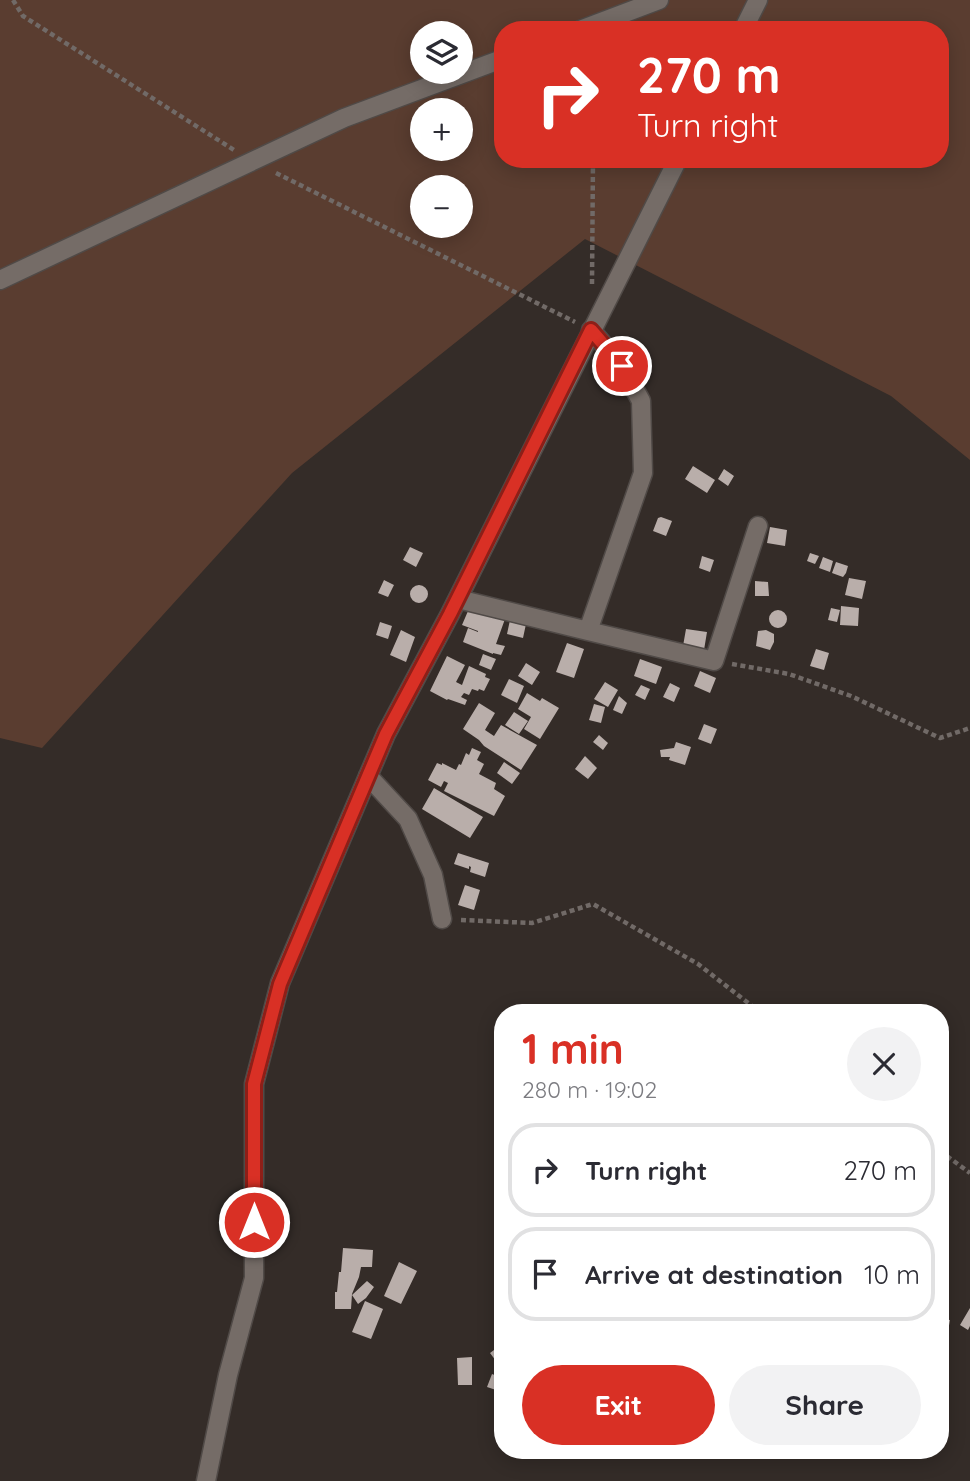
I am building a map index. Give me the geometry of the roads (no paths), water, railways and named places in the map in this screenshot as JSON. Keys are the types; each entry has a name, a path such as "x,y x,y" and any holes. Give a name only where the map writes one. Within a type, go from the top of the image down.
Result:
{"street":[{"path":"604,21 659,0"},
{"path":"748,21 758,0"},
{"path":"0,280 344,118 494,62"},
{"path":"206,1481 228,1375 254,1278 254,1084 280,984 386,734 458,599 673,168"},
{"path":"588,631 643,473 641,401 622,366 591,330"},
{"path":"458,599 714,660 758,526"},
{"path":"369,776 408,819 433,875 442,919"}]}
